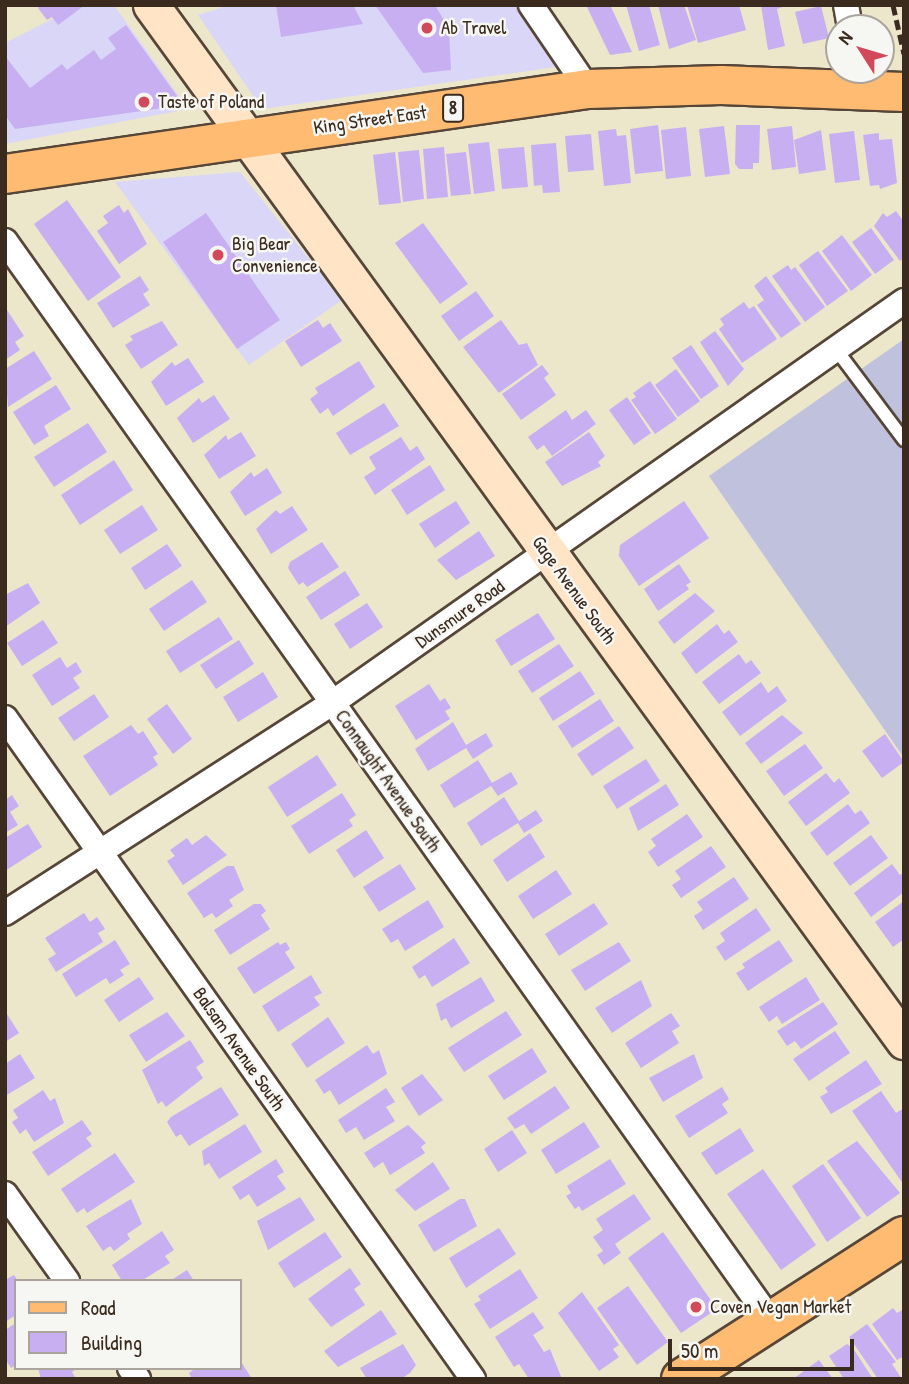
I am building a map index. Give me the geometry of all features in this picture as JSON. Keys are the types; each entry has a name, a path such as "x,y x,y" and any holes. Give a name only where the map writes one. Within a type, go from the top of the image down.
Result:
{"main road":[{"name":"Gage Avenue South","path":"152,5 904,1041"},
{"name":"King Street East","path":"5,174 588,89 825,81"},
{"name":"King Street East","path":"877,84 904,92"},
{"path":"681,1379 904,1236"}],"street":[{"path":"531,5 588,89"},
{"name":"Connaught Avenue South","path":"5,241 771,1321"},
{"name":"Dunsmure Road","path":"5,913 332,703 904,301"},
{"name":"Balsam Avenue South","path":"5,719 474,1379"},
{"path":"5,1194 66,1279"}],"lane":[{"path":"835,348 904,440"}],"shaded area":[{"path":"80,5 114,5 188,109 5,144 5,43"},
{"path":"230,5 517,5 556,67 262,109 198,15"},
{"path":"240,172 342,300 249,365 115,182"},
{"path":"904,339 904,758 709,476"}],"building":[{"path":"41,5 85,5 58,25 52,17 47,20 38,8"},
{"path":"276,5 353,5 363,24 281,37"},
{"path":"375,5 435,5 449,29 451,70 423,73"},
{"path":"586,5 611,7 632,52 610,55"},
{"path":"626,5 649,5 660,45 639,51"},
{"path":"658,5 684,5 696,40 669,49"},
{"path":"687,5 739,5 746,30 698,43"},
{"path":"761,5 788,5 777,9 785,46 768,50"},
{"path":"821,6 825,39 803,44 795,12"},
{"path":"126,25 180,100 177,106 15,129 5,115 5,56 30,88 62,64 67,70 94,50 101,60 116,49 108,38"},
{"path":"658,125 663,171 635,174 630,129"},
{"path":"736,125 760,125 759,163 753,163 753,169 739,169 735,164"},
{"path":"724,126 730,174 705,177 699,129"},
{"path":"792,126 796,167 772,170 767,129"},
{"path":"686,127 691,176 666,179 661,130"},
{"path":"616,129 617,136 626,135 631,183 604,186 598,131"},
{"path":"821,130 826,170 799,174 794,140"},
{"path":"854,131 860,180 835,183 829,134"},
{"path":"879,133 879,140 892,139 897,183 880,189 879,185 870,186 863,135"},
{"path":"591,134 594,170 568,172 565,136"},
{"path":"489,142 495,191 474,194 468,144"},
{"path":"556,143 560,192 543,193 542,185 534,186 531,145"},
{"path":"444,147 448,197 427,199 423,149"},
{"path":"524,147 528,187 502,189 498,149"},
{"path":"419,150 424,199 403,202 398,152"},
{"path":"395,152 401,203 379,205 373,155"},
{"path":"466,152 471,194 451,196 446,154"},
{"path":"67,200 121,277 88,301 34,224"},
{"path":"119,205 124,213 128,209 147,244 119,264 97,231 108,223 103,216"},
{"path":"896,211 904,222 904,258 900,261 874,226 883,213 887,217"},
{"path":"206,213 280,320 237,349 163,242"},
{"path":"423,223 468,284 440,304 395,243"},
{"path":"871,228 894,260 875,274 852,242"},
{"path":"842,235 872,275 851,291 822,251"},
{"path":"818,251 848,291 827,306 799,265"},
{"path":"788,265 791,270 795,267 825,307 805,322 772,276"},
{"path":"140,276 149,290 143,294 150,305 113,328 97,303"},
{"path":"766,276 801,324 781,338 757,305 764,300 754,286"},
{"path":"476,291 494,316 459,341 441,316"},
{"path":"744,302 749,309 754,306 777,339 742,363 719,329 724,325 720,319"},
{"path":"7,310 24,336 15,342 20,350 5,360"},
{"path":"318,320 323,328 330,323 342,341 301,367 285,341"},
{"path":"501,320 519,345 527,343 538,365 499,393 463,347"},
{"path":"162,321 178,345 141,369 125,345 133,340 130,336"},
{"path":"715,331 744,369 728,386 700,342"},
{"path":"691,345 719,386 701,399 672,358"},
{"path":"34,351 52,379 8,407 5,369"},
{"path":"188,358 204,382 166,406 151,382 172,362 175,366"},
{"path":"359,361 375,387 333,416 328,408 320,414 310,399 318,393 315,388"},
{"path":"542,365 549,374 544,378 556,395 521,420 502,394"},
{"path":"676,369 700,401 678,417 655,385"},
{"path":"650,381 677,419 655,434 631,400 636,397 633,393"},
{"path":"56,385 71,409 44,426 49,436 34,445 13,412"},
{"path":"214,395 230,419 193,443 177,418 199,398 202,403"},
{"path":"627,397 651,433 634,445 609,410"},
{"path":"384,403 399,426 350,455 336,433"},
{"path":"566,410 572,420 586,410 596,424 552,456 544,445 537,450 528,437"},
{"path":"88,423 107,452 54,487 34,457"},
{"path":"241,432 256,456 219,479 204,455 226,435 228,440"},
{"path":"589,432 605,456 598,462 601,466 562,486 545,462"},
{"path":"401,437 410,451 417,446 425,459 375,495 364,477 376,469 369,457"},
{"path":"114,460 133,490 80,525 61,495"},
{"path":"430,465 445,490 407,515 391,490"},
{"path":"267,468 282,493 245,516 230,492 251,472 254,477"},
{"path":"456,501 470,523 435,548 419,524"},
{"path":"684,501 709,538 639,586 619,556 620,545"},
{"path":"142,505 158,530 120,554 104,530"},
{"path":"292,506 308,530 271,554 256,529 276,510 280,514"},
{"path":"479,531 495,556 456,580 437,560"},
{"path":"322,542 339,567 307,587 303,582 299,585 288,568 290,562"},
{"path":"167,544 182,566 145,590 131,568"},
{"path":"679,564 691,582 686,585 689,589 658,611 644,589"},
{"path":"345,571 360,595 321,620 306,597"},
{"path":"192,580 207,602 164,631 149,609"},
{"path":"28,583 40,603 5,627 5,595"},
{"path":"695,593 715,611 674,644 658,622"},
{"path":"367,603 383,627 350,649 334,624"},
{"path":"538,613 555,639 511,666 495,640"},
{"path":"219,617 233,639 180,673 166,651"},
{"path":"43,620 58,643 22,666 7,643"},
{"path":"717,624 724,634 729,630 738,642 696,674 681,653"},
{"path":"239,640 254,664 216,689 200,665"},
{"path":"559,644 574,666 532,693 518,671"},
{"path":"739,654 746,664 751,660 761,673 719,704 702,682"},
{"path":"60,657 67,668 76,662 82,672 73,678 80,688 52,706 32,675"},
{"path":"580,671 595,694 553,721 539,698"},
{"path":"263,672 278,697 238,722 223,697"},
{"path":"761,682 768,693 777,686 787,701 740,736 722,712"},
{"path":"429,684 440,701 445,698 451,708 445,711 450,719 416,740 395,706"},
{"path":"94,694 109,717 74,741 58,718"},
{"path":"600,699 614,721 572,748 558,726"},
{"path":"167,704 192,739 173,754 147,719"},
{"path":"782,715 803,733 761,764 745,743"},
{"path":"453,722 466,745 486,733 493,746 473,759 466,748 428,771 415,749"},
{"path":"131,725 138,734 143,731 158,754 153,757 158,765 110,796 83,756"},
{"path":"619,726 634,748 592,776 577,754"},
{"path":"885,734 904,762 882,778 862,751"},
{"path":"805,744 823,768 784,796 766,771"},
{"path":"317,755 337,785 287,817 268,787"},
{"path":"646,759 660,781 617,809 603,786"},
{"path":"478,760 492,783 511,772 518,784 498,796 491,786 454,808 440,785"},
{"path":"826,773 834,783 839,778 850,793 806,826 788,802"},
{"path":"666,784 679,805 638,831 629,808"},
{"path":"342,793 356,815 349,820 353,826 309,854 291,826"},
{"path":"12,795 19,806 10,812 18,825 5,833 5,800"},
{"path":"504,797 519,821 536,810 543,821 524,833 518,823 481,846 467,823"},
{"path":"848,804 855,814 861,810 870,823 827,856 810,833"},
{"path":"687,814 703,837 658,867 648,852 656,846 651,839"},
{"path":"28,824 42,847 5,871 5,838"},
{"path":"366,830 384,858 354,878 336,850"},
{"path":"530,833 545,857 507,882 493,860"},
{"path":"206,835 227,855 183,885 167,861 175,856 170,850 187,838 192,845"},
{"path":"871,835 888,858 850,886 833,863"},
{"path":"711,846 726,867 681,898 672,885 681,879 675,871"},
{"path":"400,864 416,889 379,912 363,887"},
{"path":"892,864 900,875 904,873 904,892 871,917 854,893"},
{"path":"227,866 234,866 244,890 229,900 233,906 216,918 212,913 204,918 187,893"},
{"path":"556,870 572,894 533,919 518,896"},
{"path":"734,877 749,899 703,930 694,916 703,910 697,902"},
{"path":"428,900 444,927 405,951 398,939 391,943 382,929"},
{"path":"904,901 904,939 893,947 875,922"},
{"path":"594,903 608,924 559,956 545,934"},
{"path":"254,904 261,904 266,911 261,915 270,929 230,955 214,930"},
{"path":"756,908 771,930 725,961 716,947 725,941 720,933"},
{"path":"84,913 90,922 97,917 105,929 98,933 103,942 56,972 48,959 56,954 45,938"},
{"path":"454,938 470,963 432,987 425,975 419,979 412,967"},
{"path":"115,940 130,964 120,970 124,975 110,984 106,978 76,997 62,974"},
{"path":"779,940 793,961 748,991 736,973 745,968 742,964"},
{"path":"278,942 280,945 286,942 290,949 285,952 295,968 254,994 237,968"},
{"path":"619,942 631,961 585,991 571,970"},
{"path":"311,975 322,993 314,997 320,1005 278,1032 262,1006"},
{"path":"139,977 154,999 119,1022 104,1000"},
{"path":"481,977 495,1001 451,1028 446,1018 441,1021 436,1004"},
{"path":"806,977 820,1000 782,1024 777,1016 769,1022 759,1007"},
{"path":"641,980 652,1006 612,1033 595,1008"},
{"path":"823,1002 838,1024 801,1049 795,1041 787,1046 777,1031"},
{"path":"5,1011 19,1033 5,1042"},
{"path":"506,1011 522,1035 464,1072 448,1048"},
{"path":"167,1012 185,1036 146,1062 129,1035"},
{"path":"671,1013 680,1026 672,1031 679,1043 641,1068 625,1043"},
{"path":"328,1017 345,1043 307,1068 291,1044"},
{"path":"835,1031 850,1053 809,1081 793,1059"},
{"path":"190,1040 204,1062 196,1067 203,1078 166,1107 162,1101 158,1104 142,1070"},
{"path":"367,1045 373,1054 379,1050 387,1074 339,1105 330,1090 324,1094 315,1080"},
{"path":"532,1048 547,1072 504,1100 488,1076"},
{"path":"20,1054 35,1078 5,1096 5,1064"},
{"path":"694,1054 703,1078 663,1102 649,1078"},
{"path":"866,1060 882,1084 831,1114 820,1097 828,1092 825,1088"},
{"path":"422,1074 443,1100 419,1116 401,1088"},
{"path":"555,1086 570,1108 531,1134 524,1124 515,1129 507,1118"},
{"path":"221,1087 239,1115 189,1146 181,1134 176,1137 167,1122 171,1117"},
{"path":"722,1087 729,1099 722,1104 728,1113 689,1138 675,1116"},
{"path":"386,1088 395,1102 386,1107 395,1121 364,1140 356,1127 346,1133 338,1120"},
{"path":"43,1090 50,1101 55,1098 64,1123 34,1142 26,1129 20,1134 12,1122 18,1118 13,1110"},
{"path":"881,1091 896,1113 904,1108 904,1185 852,1111"},
{"path":"82,1120 92,1134 86,1138 92,1146 48,1176 32,1152"},
{"path":"584,1122 600,1147 556,1174 541,1150"},
{"path":"245,1124 262,1152 219,1179 209,1163 204,1166 202,1151"},
{"path":"408,1125 426,1143 421,1147 425,1153 390,1175 383,1162 374,1168 364,1153"},
{"path":"740,1128 754,1151 716,1175 701,1153"},
{"path":"512,1130 527,1153 498,1172 484,1149"},
{"path":"857,1141 900,1193 867,1217 827,1161"},
{"path":"115,1153 135,1182 87,1213 84,1208 77,1213 61,1189"},
{"path":"276,1159 284,1172 277,1176 286,1189 257,1207 249,1194 240,1200 232,1187"},
{"path":"610,1159 626,1184 582,1211 579,1206 575,1209 566,1196 571,1193 567,1186"},
{"path":"433,1162 450,1189 415,1211 395,1190"},
{"path":"823,1164 861,1218 827,1242 792,1186"},
{"path":"763,1169 816,1245 781,1270 727,1194"},
{"path":"634,1194 651,1219 615,1244 621,1253 604,1265 597,1255 603,1251 593,1237 603,1230 596,1219"},
{"path":"300,1197 315,1220 268,1250 257,1221"},
{"path":"131,1199 142,1224 127,1234 130,1239 114,1251 110,1246 103,1251 86,1226"},
{"path":"460,1199 465,1199 477,1226 434,1252 418,1225"},
{"path":"499,1228 516,1254 466,1288 449,1258"},
{"path":"162,1231 174,1250 165,1256 170,1263 144,1279 121,1279 112,1265"},
{"path":"325,1232 342,1257 294,1288 278,1263"},
{"path":"663,1232 717,1309 681,1333 628,1258"},
{"path":"350,1268 361,1284 354,1289 365,1305 331,1327 308,1299"},
{"path":"520,1269 538,1298 490,1329 474,1304 481,1300 478,1296"},
{"path":"187,1270 193,1279 173,1279"},
{"path":"14,1275 17,1279 14,1279 14,1316 5,1322 5,1280"},
{"path":"628,1286 668,1342 637,1365 597,1308"},
{"path":"582,1292 619,1345 613,1349 619,1357 599,1371 558,1313"},
{"path":"893,1308 897,1313 904,1309 904,1356 897,1360 872,1324"},
{"path":"381,1310 397,1334 338,1367 324,1351"},
{"path":"533,1312 544,1328 533,1335 544,1352 550,1349 562,1379 529,1379 519,1364 514,1367 495,1337"},
{"path":"14,1324 14,1366 11,1368 5,1359 5,1330"},
{"path":"867,1324 896,1362 892,1364 902,1379 878,1379 849,1337"},
{"path":"403,1344 416,1365 410,1373 401,1379 367,1379 360,1368"},
{"path":"847,1344 853,1348 873,1379 844,1379 829,1356"},
{"path":"819,1360 833,1379 793,1379"},
{"path":"242,1363 252,1379 192,1379 189,1373 193,1370 242,1370"},
{"path":"39,1370 74,1370 72,1372 76,1379 41,1379"}],"railway":[{"path":"893,5 904,54"}],"place":[{"name":"Ab Travel","path":"427,28"},
{"name":"Taste of Poland","path":"144,102"},
{"name":"Big Bear Convenience","path":"218,255"},
{"name":"Coven Vegan Market","path":"696,1307"}]}
